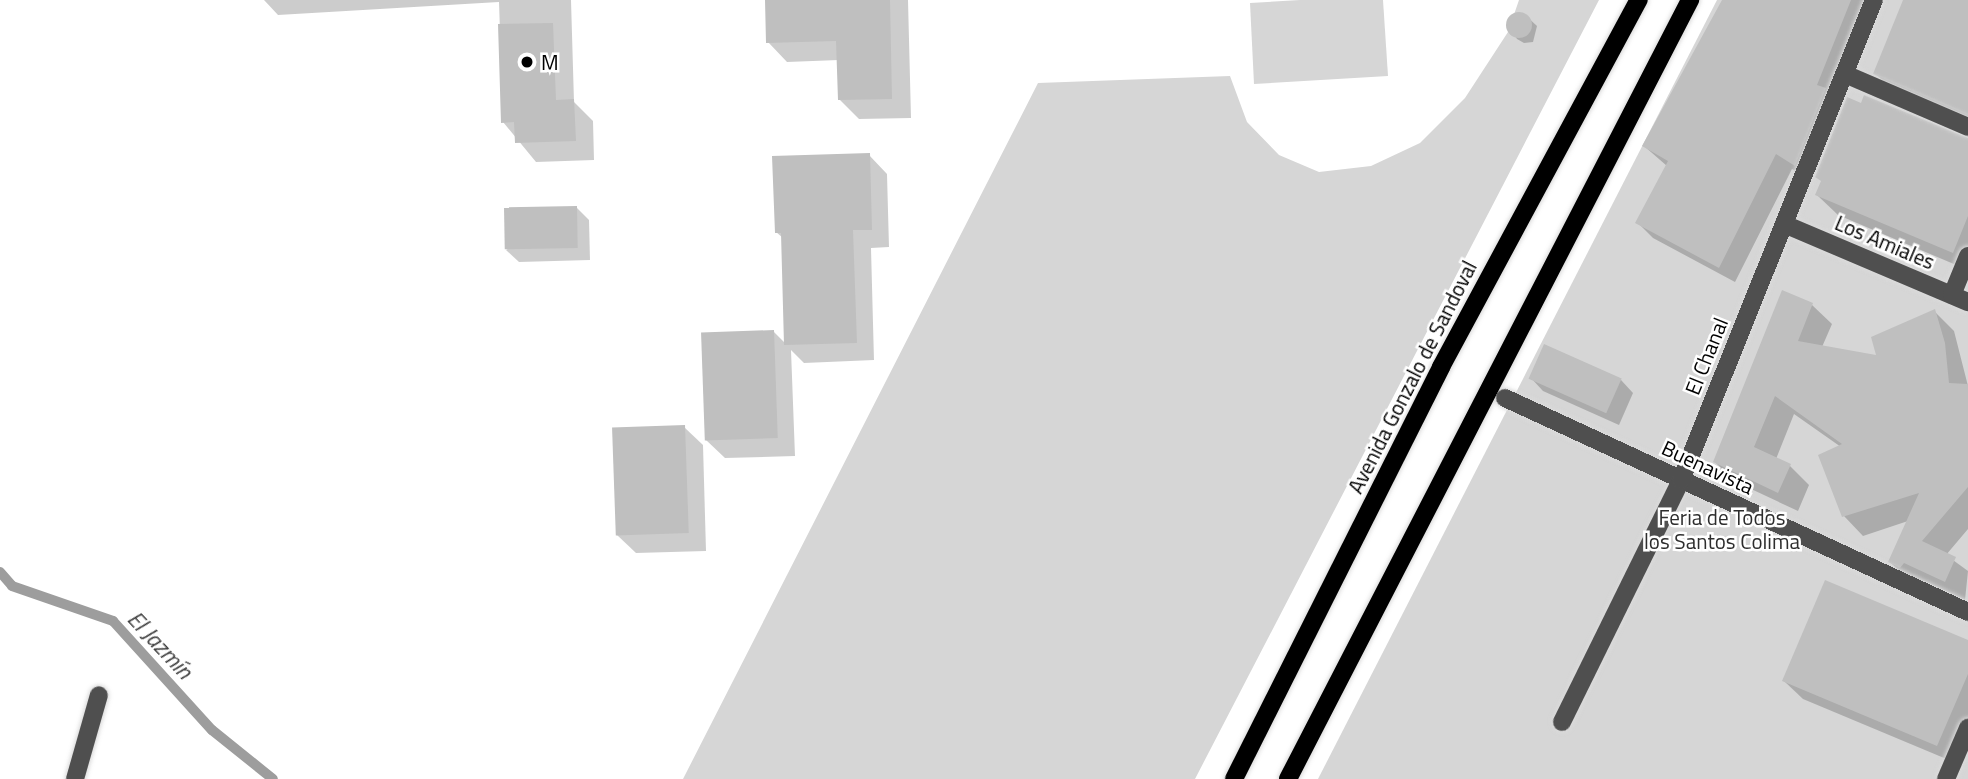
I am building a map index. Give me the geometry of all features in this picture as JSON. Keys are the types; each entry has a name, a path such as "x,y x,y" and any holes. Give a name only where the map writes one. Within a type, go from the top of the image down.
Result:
{"main road":[{"name":"Avenida Gonzalo de Sandoval","path":"1234,779 1441,367 1639,0"},
{"path":"1288,779 1690,0"}],"street":[{"name":"El Chanal","path":"1562,722 1681,480 1874,0"},
{"path":"1845,74 1968,127"},
{"name":"Los Amiales","path":"1784,223 1960,299"},
{"path":"1960,299 1968,256"},
{"name":"Buenavista","path":"1505,398 1968,612"},
{"path":"75,779 100,695"},
{"path":"1945,779 1968,728"}],"green space":[{"path":"1383,0 1388,76 1254,84 1250,3"},
{"path":"1519,0 1599,0 1195,779 683,779 1038,83 1230,76 1247,122 1279,155 1319,172 1371,166 1420,143 1465,98 1508,32"},
{"name":"Feria de Todos los Santos Colima","path":"1717,0 1968,0 1968,779 1318,779"}],"building":[{"path":"765,0 890,0 892,99 838,100 836,41 766,43"},
{"path":"1722,0 1851,0 1817,85 1826,88 1795,166 1776,154 1719,268 1635,223 1668,161 1642,146"},
{"path":"1903,0 1968,0 1968,115 1873,74"},
{"path":"1519,12 1528,16 1532,25 1528,34 1519,38 1510,34 1506,25 1510,16"},
{"name":"M","path":"553,23 556,100 574,99 576,141 515,143 514,122 501,123 498,24"},
{"path":"1864,95 1968,138 1968,216 1953,253 1815,195 1821,181 1815,177 1847,97 1861,103"},
{"path":"870,153 872,230 853,230 857,343 784,345 781,233 775,233 772,156"},
{"path":"577,206 578,248 505,249 504,207"},
{"path":"1782,290 1813,303 1798,341 1876,355 1871,337 1935,309 1945,343 1949,383 1968,384 1968,487 1922,541 1956,557 1945,582 1904,563 1900,568 1888,562 1919,493 1842,517 1818,455 1842,444 1775,396 1754,447 1791,464 1778,493 1713,462"},
{"path":"774,330 778,438 705,440 701,333"},
{"path":"1544,344 1622,379 1606,413 1529,379"},
{"path":"685,425 689,533 616,535 612,428"},
{"path":"1825,580 1968,640 1968,674 1937,746 1782,681"}],"waterway":[{"name":"El Jazmín","path":"0,572 12,586 113,621 212,730 273,779"}],"place":[{"name":"M","path":"527,62"}]}
